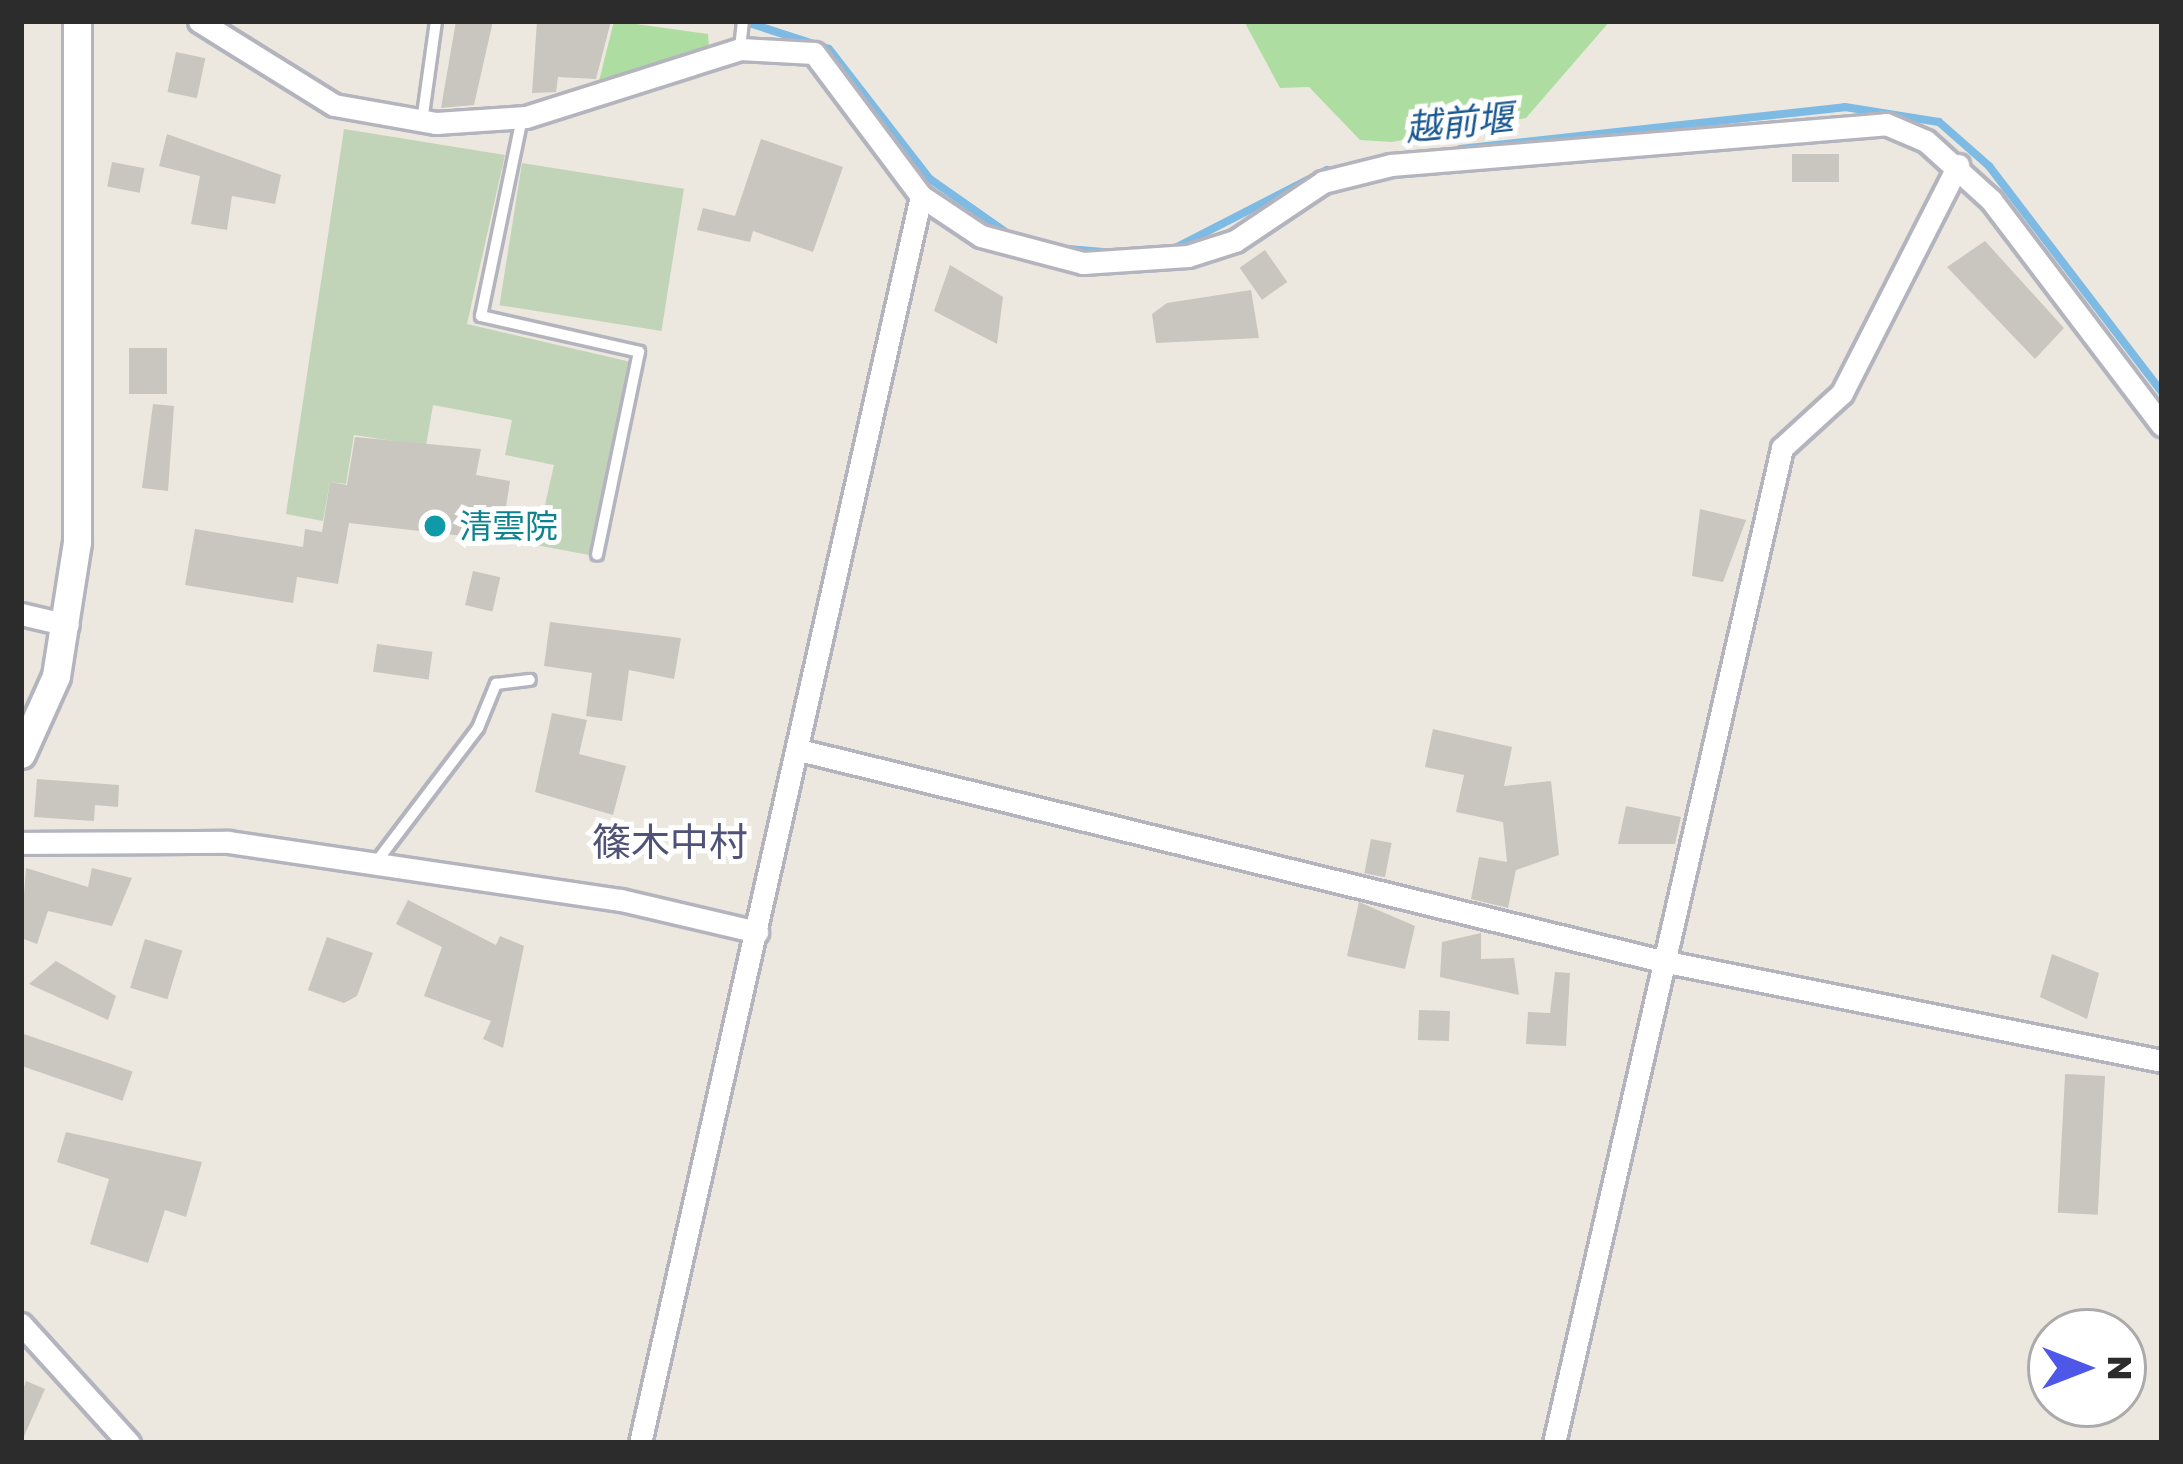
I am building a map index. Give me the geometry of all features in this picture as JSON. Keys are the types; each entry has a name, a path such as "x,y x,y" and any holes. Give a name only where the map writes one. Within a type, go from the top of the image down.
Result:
{"street":[{"path":"21,754 68,625 77,21"},
{"path":"199,21 334,104 422,122 522,117 741,35 814,52 921,196 1036,257 1141,262 1235,242 1323,182 1391,165 1837,124 1886,124 1958,165 2162,425"},
{"path":"1554,1443 1782,448 1842,393 1958,165"},
{"path":"640,1443 921,196"},
{"path":"21,614 68,625"},
{"path":"799,750 1662,962 2162,1061"},
{"path":"21,843 228,842 377,860 757,932"},
{"path":"21,1324 129,1443"}],"lane":[{"path":"422,122 436,21"},
{"path":"522,117 481,316 639,352 597,554"},
{"path":"377,860 478,728 496,684 530,680"}],"green space":[{"path":"614,21 708,34 709,49 597,89"},
{"path":"1244,21 1610,21 1526,118 1392,142 1360,140 1309,87 1280,88"},
{"path":"344,129 505,155 467,324 631,362 589,555 536,545 554,465 505,455 512,420 433,405 426,446 354,435 346,484 330,482 323,521 286,514"},
{"path":"522,163 684,189 661,331 499,305"}],"building":[{"path":"456,21 493,21 474,105 441,108"},
{"path":"537,21 611,21 596,79 558,77 556,92 532,93"},
{"path":"176,52 205,58 197,98 167,92"},
{"path":"167,134 281,175 275,204 232,196 227,230 191,224 200,176 159,166"},
{"path":"761,139 843,167 813,252 753,231 750,242 697,230 703,208 735,216"},
{"path":"1792,154 1839,154 1839,182 1792,182"},
{"path":"112,162 144,168 140,193 107,187"},
{"path":"1985,241 2064,328 2035,359 1947,267"},
{"path":"1265,250 1287,282 1262,300 1240,268"},
{"path":"950,265 1003,297 997,344 934,311"},
{"path":"1251,290 1259,338 1156,343 1152,314 1167,303"},
{"path":"129,348 167,348 167,394 129,394"},
{"path":"153,404 174,406 168,491 142,488"},
{"name":"清雲院","path":"355,437 481,449 476,475 510,481 504,520 536,524 534,544 349,523 338,584 297,577 293,603 185,585 195,529 303,547 305,529 322,532 330,482 347,485"},
{"path":"1700,509 1746,520 1723,582 1692,576"},
{"path":"473,571 500,577 492,611 465,605"},
{"path":"550,622 681,638 674,679 629,670 622,721 586,716 592,673 544,666"},
{"path":"377,644 432,652 429,680 373,672"},
{"path":"552,713 587,720 579,754 626,766 613,815 535,792"},
{"path":"1433,729 1512,747 1504,786 1551,781 1559,855 1516,870 1508,908 1471,899 1479,857 1507,862 1503,822 1456,812 1464,775 1425,767"},
{"path":"37,779 119,785 118,807 95,805 94,821 34,817"},
{"path":"1626,806 1681,817 1675,844 1618,844"},
{"path":"1371,839 1392,843 1385,877 1364,873"},
{"path":"26,868 88,887 92,868 132,878 112,926 48,911 37,944 21,938"},
{"path":"408,900 496,945 500,936 524,946 503,1048 483,1039 491,1021 424,996 442,947 396,924"},
{"path":"1359,902 1415,926 1405,969 1347,956"},
{"path":"1481,933 1481,959 1514,958 1519,995 1440,977 1442,942"},
{"path":"327,937 373,953 357,996 344,1003 308,990"},
{"path":"145,939 182,950 167,999 130,988"},
{"path":"2052,954 2099,973 2087,1019 2040,997"},
{"path":"56,961 116,996 108,1020 29,984"},
{"path":"1555,972 1570,973 1566,1046 1526,1044 1528,1012 1550,1013"},
{"path":"1419,1010 1450,1011 1449,1041 1418,1040"},
{"path":"21,1033 133,1071 122,1101 21,1066"},
{"path":"2065,1074 2105,1076 2098,1215 2058,1213"},
{"path":"66,1132 202,1162 186,1217 165,1210 148,1263 90,1244 109,1179 57,1162"},
{"path":"26,1381 45,1389 21,1443 21,1396"}],"waterway":[{"name":"越前堰","path":"743,21 829,49 930,179 1007,233"},
{"name":"越前堰","path":"1460,149 1845,107 1939,122 1989,166 2162,392"},
{"name":"越前堰","path":"1175,248 1327,170"},
{"name":"越前堰","path":"1068,249 1106,252"}],"place":[{"name":"清雲院","path":"435,526"}],"district":[{"name":"篠木中村","path":"670,842"}]}
